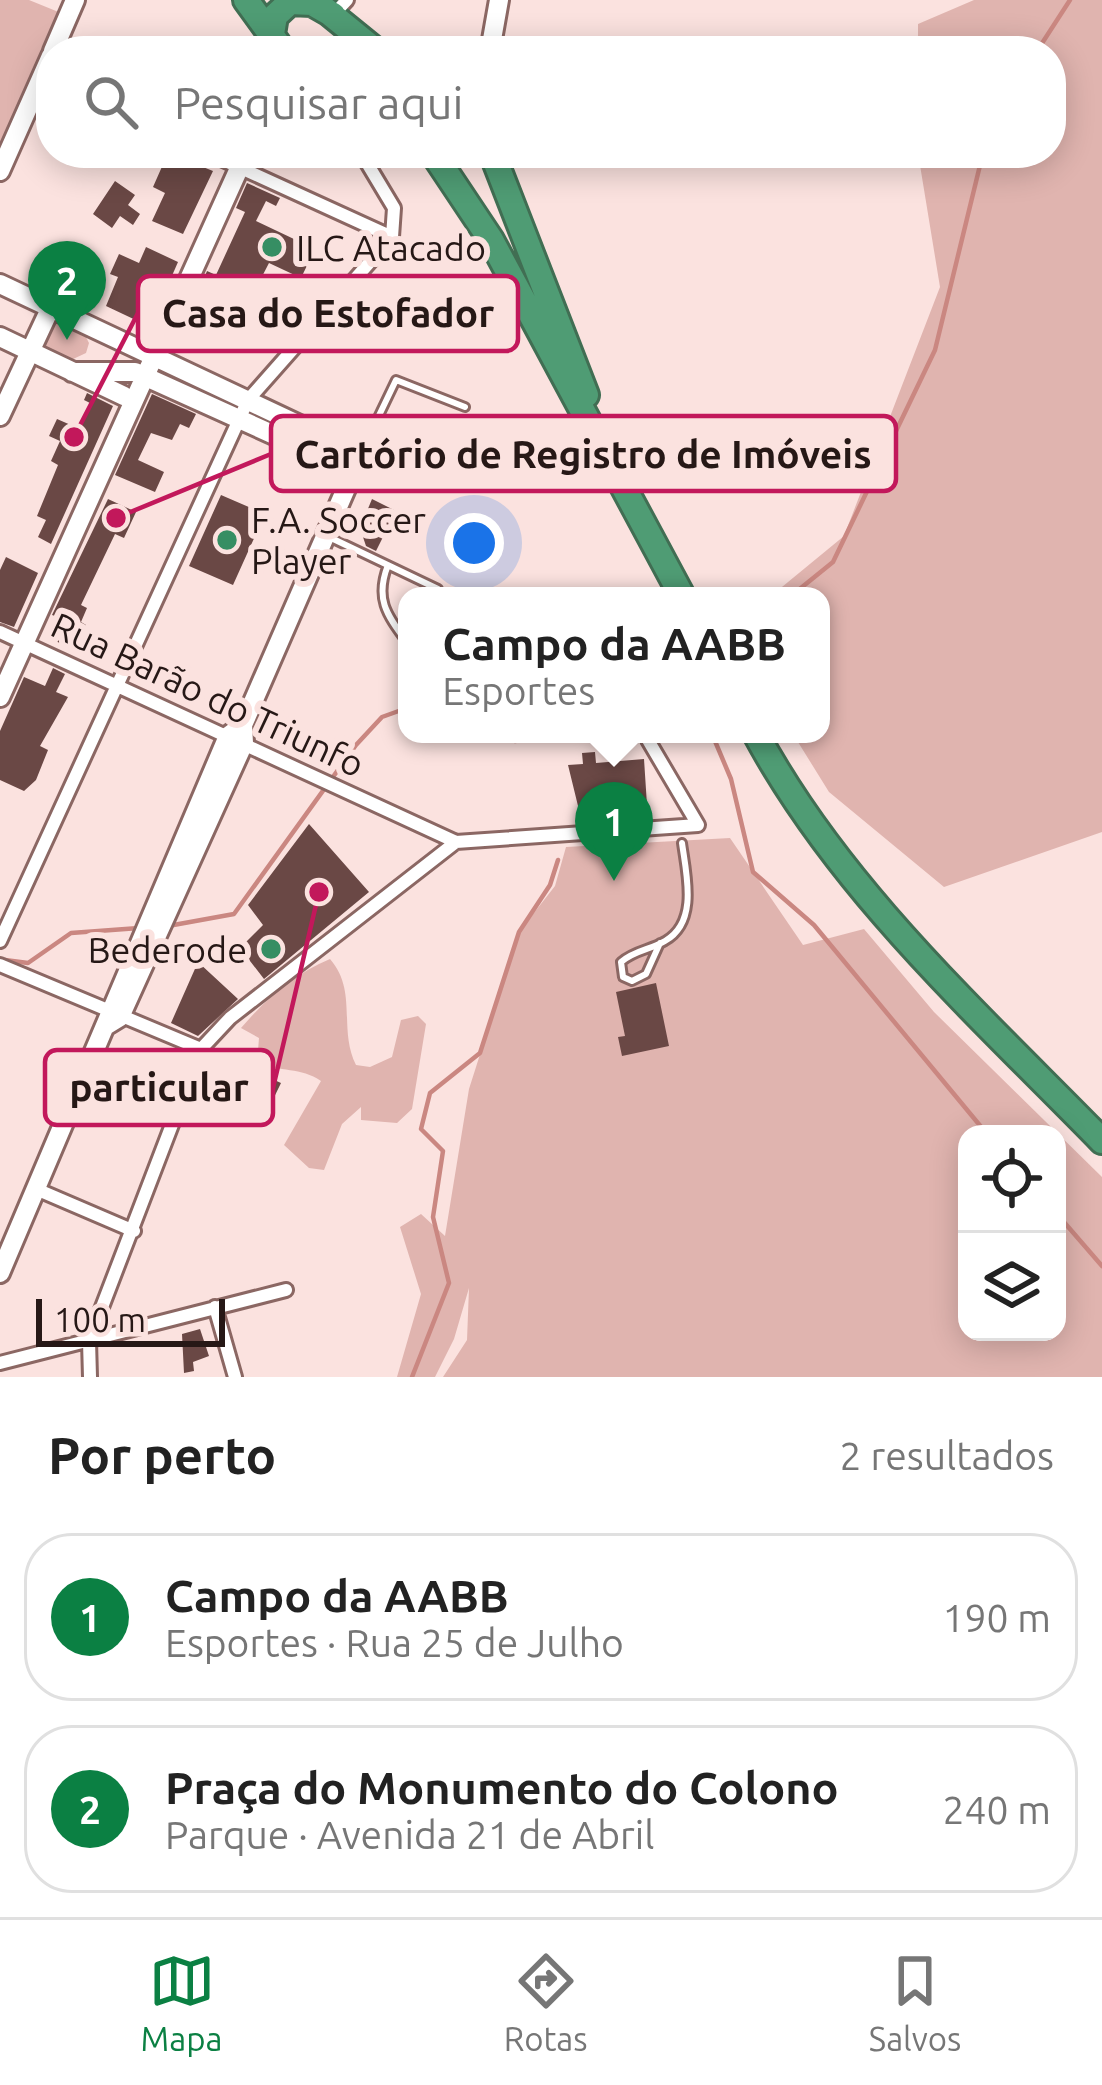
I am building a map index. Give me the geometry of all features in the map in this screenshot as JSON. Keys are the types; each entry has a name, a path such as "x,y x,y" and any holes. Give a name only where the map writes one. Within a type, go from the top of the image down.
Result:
{"highway":[{"path":"246,0 269,36"},
{"path":"275,36 275,16 290,2 331,5 361,36"},
{"path":"443,168 491,239 573,402 592,426 677,587"},
{"path":"499,168 586,394 592,426"},
{"path":"761,743 806,818 895,924 1102,1141"}],"street":[{"path":"492,36 499,0"},
{"path":"60,36 74,2"},
{"path":"0,171 36,99"},
{"path":"0,698 13,638 233,168"},
{"path":"255,168 392,237"},
{"path":"0,941 248,400 392,237 394,208 370,168"},
{"path":"0,284 248,400 358,463"},
{"path":"0,416 50,309"},
{"path":"0,337 124,396"},
{"path":"72,372 140,374 238,419 358,463"},
{"path":"0,674 124,396 140,374"},
{"path":"0,1273 358,463"},
{"name":"Rua Barão do Triunfo","path":"13,638 238,735 456,842"},
{"path":"91,1377 89,1341 201,1049 230,1018 456,842 680,835 696,826 698,822 650,743"},
{"path":"0,965 111,1018 201,1049"},
{"path":"36,1189 134,1231"},
{"path":"0,1364 286,1290"},
{"path":"215,1307 235,1377"}],"lane":[{"path":"358,463 396,380 465,407"},
{"path":"326,536 434,587"},
{"path":"388,565 380,587 384,610 398,630"},
{"path":"660,944 621,962 623,977 632,981 646,974 660,944 683,920 688,902 680,835"}],"shaded area":[{"path":"0,0 29,0 61,13 51,36 36,36 36,70 0,151"},
{"path":"974,0 1102,0 1102,832 944,887 829,792 799,743 830,743 830,587 782,587 844,536 940,287 920,168 1066,168 1066,36 918,36 918,24"},
{"path":"56,321 84,333 89,343 86,353 71,360 43,347"},
{"path":"730,838 803,945 864,929 934,1012 1049,1125 958,1125 958,1341 1066,1341 1066,1142 1102,1177 1102,1377 443,1377 467,1340 469,1288 454,1339 435,1377 397,1377 421,1294 400,1227 421,1214 445,1236 469,1089 519,932 555,886 566,847"},
{"path":"330,959 343,984 348,1038 356,1065 370,1067 392,1057 401,1020 418,1016 426,1024 412,1109 397,1123 361,1120 361,1107 342,1124 324,1170 309,1168 284,1145 321,1081 257,1063 259,1038 241,1028 282,988"}],"building":[{"path":"161,168 213,171 183,234 152,221 165,193 153,187"},
{"path":"115,181 135,195 128,205 140,214 133,225 120,216 112,228 93,214"},
{"path":"247,183 280,198 276,206 266,201 256,221 315,249 301,278 269,263 254,292 261,295 253,312 267,318 254,348 195,322 208,292 200,288 207,271 216,275 245,212 236,208"},
{"path":"146,247 178,262 157,310 149,307 142,323 106,306 118,277 110,274 119,254 139,263"},
{"path":"87,393 113,406 51,544 38,537 46,520 37,516 58,465 51,461 60,441 49,436 57,419 80,429 92,404 84,400"},
{"path":"152,394 196,414 189,428 180,424 172,440 151,433 138,460 164,472 155,492 115,475"},
{"name":"F.A. Soccer Player","path":"221,495 265,514 233,585 189,566"},
{"path":"108,499 136,512 124,538 115,534 81,605 87,608 81,622 86,625 75,650 49,638 58,617 52,615"},
{"path":"372,499 396,511 376,551 366,546 360,528"},
{"path":"6,557 38,573 14,627 0,622 0,570"},
{"path":"53,668 65,674 56,692 68,697 40,746 48,750 36,780 24,791 0,780 0,731 24,677 45,686"},
{"path":"595,752 596,763 644,759 647,805 579,810 568,765 583,764 582,753"},
{"path":"309,824 369,892 264,979 240,948 263,925 248,905"},
{"path":"198,962 238,999 198,1036 171,1023"},
{"path":"656,983 669,1046 622,1056 618,1037 625,1036 616,992"},
{"path":"246,1067 281,1083 263,1120 227,1105"},
{"path":"200,1329 209,1356 193,1362 194,1371 184,1373 182,1334"}],"waterway":[{"path":"1047,36 1070,0"},
{"path":"802,587 833,562 935,350 979,168"},
{"path":"168,926 234,914 356,745 382,717 398,711"},
{"path":"716,743 731,779 753,872 814,925 980,1125"},
{"path":"412,1377 449,1283 433,1217 443,1151 421,1129 430,1093 480,1053 519,932 550,885 558,860"},
{"path":"5,960 28,963 71,933 139,928"},
{"path":"1066,1224 1102,1266"}],"place":[{"name":"ILC Atacado","path":"272,247"},
{"name":"Praça do Monumento do Colono","path":"67,340"},
{"name":"Casa do Estofador","path":"74,437"},
{"name":"Cartório de Registro de Imóveis","path":"116,518"},
{"name":"F.A. Soccer Player","path":"227,540"},
{"name":"Campo da AABB","path":"614,881"},
{"name":"particular","path":"319,892"},
{"name":"Bederode","path":"271,949"}]}
